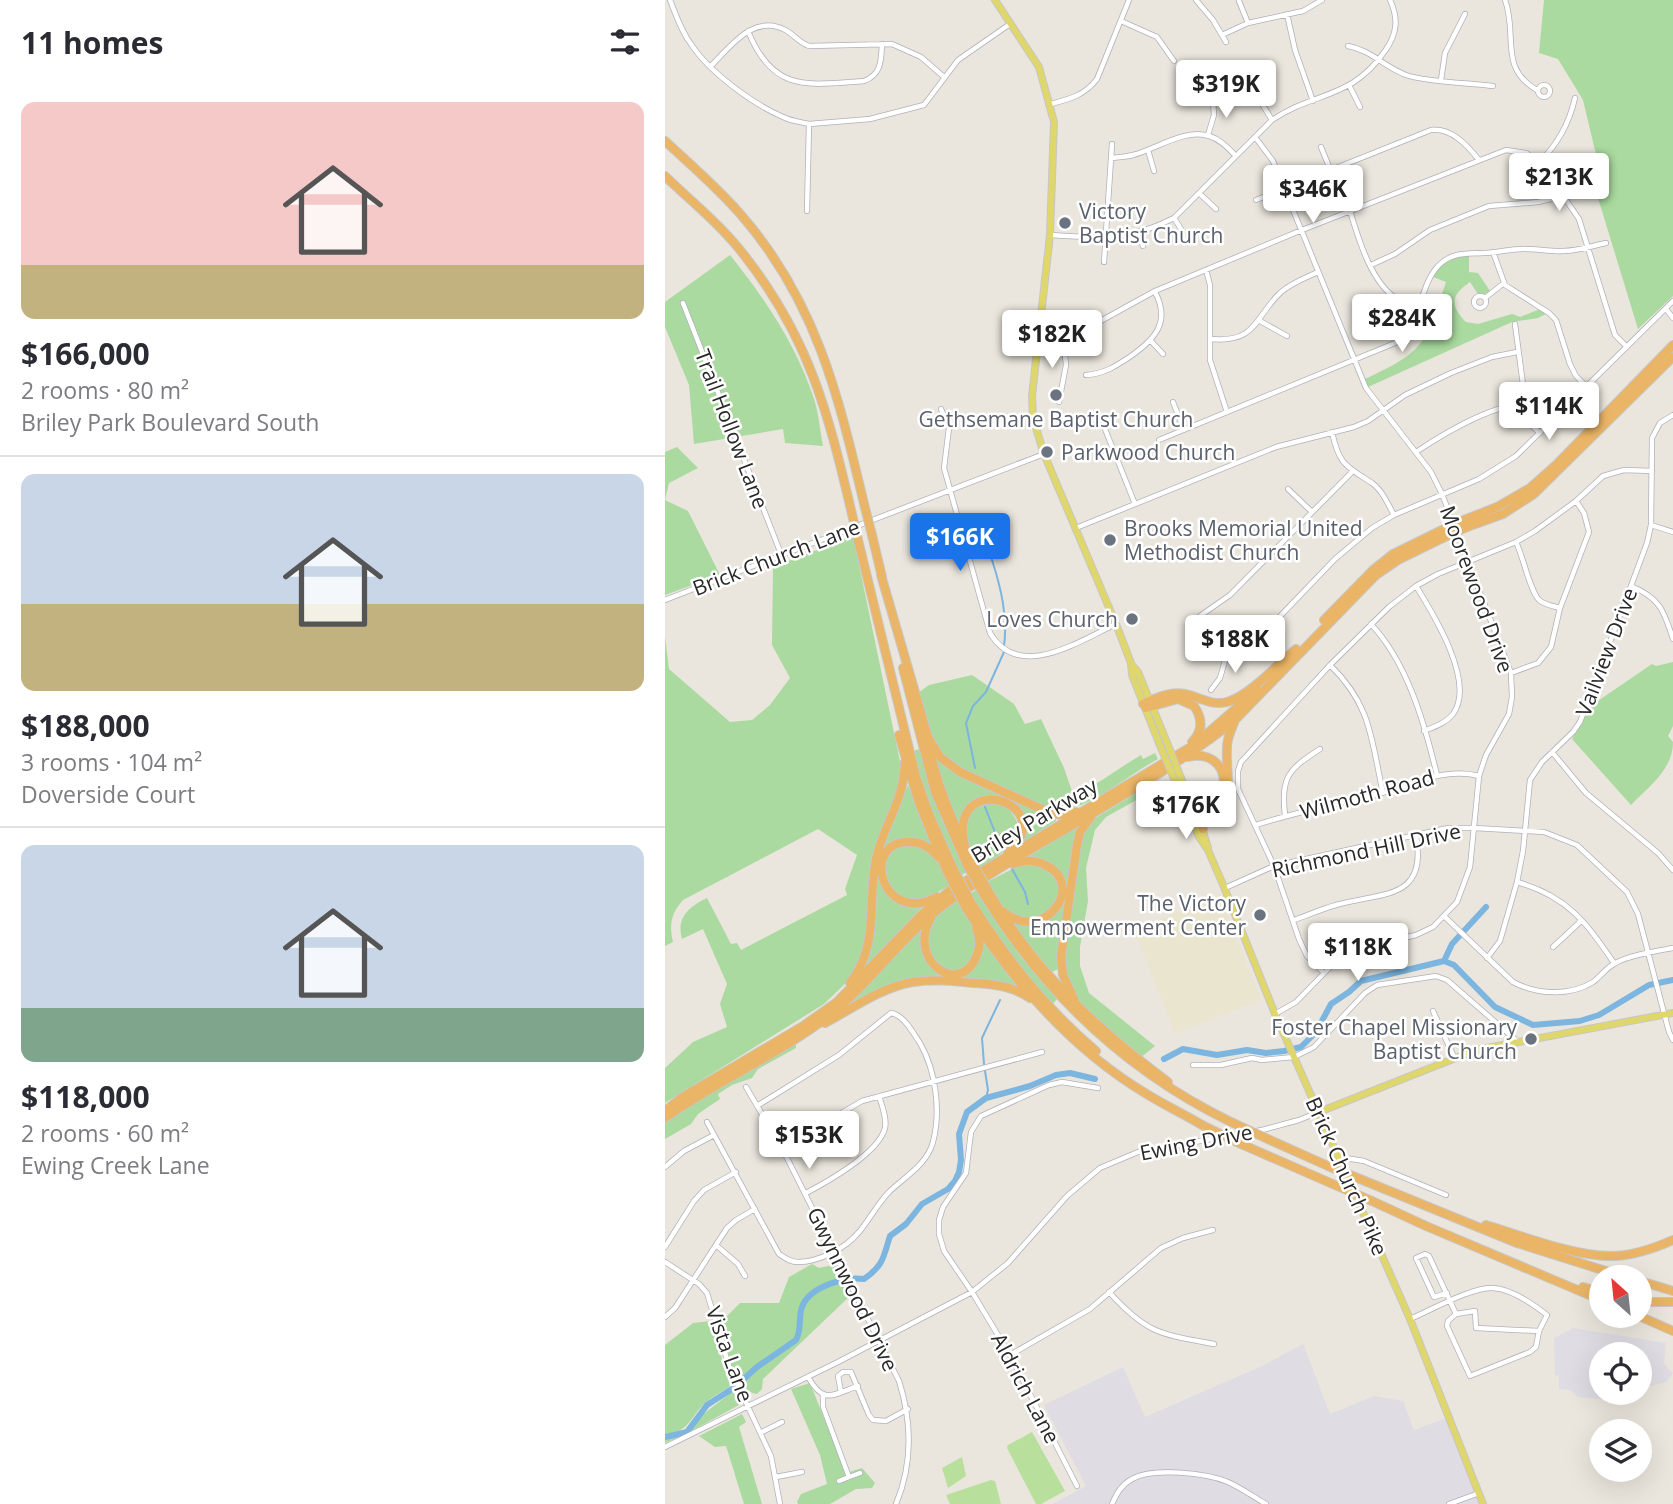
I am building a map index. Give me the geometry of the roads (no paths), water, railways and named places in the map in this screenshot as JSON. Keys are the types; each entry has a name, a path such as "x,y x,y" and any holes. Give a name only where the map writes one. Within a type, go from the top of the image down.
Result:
{"highway":[{"path":"665,141 742,216 773,255 816,335 833,379 926,762 945,817 1031,964 1085,1023 1129,1061 1207,1111 1422,1206 1517,1243 1589,1266"},
{"path":"665,176 725,233 743,254 788,320 813,373 823,401 852,514 916,776 947,868"},
{"name":"Briley Parkway","path":"1465,524 1530,488 1556,466 1673,345"},
{"name":"Briley Parkway","path":"665,1118 704,1091 798,1038 836,1010 936,911 1212,731 1257,689 1373,570 1393,554 1465,524 1503,513 1534,494 1673,357"},
{"name":"Briley Parkway","path":"665,1111 837,1002 949,891 1179,761 1235,720 1376,575 1447,531"},
{"path":"881,575 939,785 970,863"},
{"path":"870,592 881,658 905,762 947,868 970,909 1017,977 1045,1011"},
{"path":"1147,704 1174,693 1205,701 1229,701 1243,694 1296,649"},
{"path":"1147,704 1170,700 1185,701 1197,710 1201,723 1200,731 1193,742 1152,770"},
{"path":"922,717 931,744 940,757 953,768 983,783 1054,815 1075,813 1100,805"},
{"path":"1192,813 1222,799 1228,789 1227,745 1235,720"},
{"path":"1179,761 1201,755 1219,765 1224,773 1224,786 1220,795 1207,808 1202,820 1203,829"},
{"path":"803,1026 849,985 866,956 871,933 876,859 902,791 905,762"},
{"path":"966,850 963,829 968,813 974,806 989,798 1011,805 1021,821 1019,839 1011,850 990,867"},
{"path":"1190,799 1207,808"},
{"path":"1079,1008 1063,975 1061,957 1080,832 1100,805"},
{"path":"947,868 932,850 911,842 900,843 890,849 883,857 881,866 882,878 892,894 912,904 930,901 949,891"},
{"path":"985,877 1028,860 1050,867 1061,883 1062,895 1057,907 1039,920 1027,922 1015,919 1005,913 989,896"},
{"path":"989,896 1033,958 1079,1008 1114,1040 1207,1111"},
{"path":"936,911 926,929 925,948 935,968 948,974 966,970 976,957 979,937 970,909"},
{"path":"970,909 1055,1012 1120,1070 1175,1109"},
{"path":"798,1038 887,990 922,981 1007,987 1030,998 1109,1068 1145,1093 1202,1125 1589,1295"},
{"path":"1422,1206 1593,1254 1615,1256 1653,1248 1673,1240"},
{"path":"1550,1278 1589,1289"},
{"path":"1652,1284 1673,1291"},
{"path":"1652,1302 1673,1302"},
{"path":"1652,1322 1673,1331"}],"main road":[{"name":"Brick Church Pike","path":"995,0 1039,67 1054,122 1050,235 1032,396 1033,418 1044,454 1131,663 1138,673 1147,704 1192,813 1199,837 1208,850 1225,888 1275,1014 1410,1319 1483,1504"},
{"name":"Brick Church Pike","path":"1178,779 1190,799 1192,813 1203,829 1208,850"},
{"name":"Ewing Drive","path":"1319,1112 1476,1049 1669,1013"}],"street":[{"path":"670,0 691,46 710,67 761,106 786,119 809,124 858,121 924,105 958,60 1011,24"},
{"path":"1051,104 1073,99 1089,90 1097,79 1129,0"},
{"path":"1195,0 1213,20 1226,42"},
{"path":"1238,0 1248,23"},
{"path":"1222,35 1248,23 1303,11 1322,0"},
{"path":"1050,235 1105,239 1139,233 1174,218 1272,120 1286,111 1350,86 1372,69 1393,40 1396,20 1390,0"},
{"path":"1505,0 1512,61 1520,76 1537,90"},
{"path":"1287,14 1295,50 1313,101"},
{"path":"1441,80 1445,53 1465,14"},
{"path":"1121,21 1157,37 1174,61"},
{"path":"710,67 748,31 766,25 788,32 802,44 809,46 882,44 908,50 944,76"},
{"path":"748,31 762,58 787,78 804,84 864,81 872,78 880,64 882,44"},
{"path":"1348,46 1359,48 1391,69 1409,76 1493,86"},
{"path":"1250,75 1272,120"},
{"path":"1350,86 1360,107"},
{"path":"1540,162 1553,149 1565,129 1575,98"},
{"path":"1208,135 1214,115 1213,101"},
{"path":"807,211 809,124"},
{"path":"1257,200 1421,132 1438,129 1456,137 1467,145 1479,160"},
{"path":"1111,158 1130,156 1184,136 1208,135 1236,156"},
{"name":"Moorewood Drive","path":"1255,137 1273,161 1285,188 1366,387 1431,472 1442,494 1511,673 1512,697 1509,714 1486,755 1479,776 1470,867 1457,902 1433,927 1416,935 1351,950 1296,1002 1275,1014"},
{"path":"1104,262 1112,144"},
{"path":"1321,147 1330,169"},
{"path":"1148,150 1154,171"},
{"path":"1040,336 1063,337 1077,334 1155,291 1498,152 1513,150 1526,153 1540,162 1579,219 1615,335 1627,347"},
{"path":"1371,265 1395,254 1430,230 1489,206 1538,202 1584,183"},
{"path":"1200,194 1216,209"},
{"path":"1350,211 1371,265 1387,291 1399,301 1420,308"},
{"path":"1174,218 1181,229"},
{"path":"1139,233 1143,246"},
{"path":"1159,440 1395,343 1406,335 1413,324 1433,272 1441,262 1453,256 1467,252 1525,248 1564,251 1605,243"},
{"path":"1493,252 1504,283 1556,320 1570,364 1576,376 1587,387"},
{"path":"1206,270 1210,285 1210,360 1227,412"},
{"path":"1211,339 1230,340 1244,335 1260,321 1269,304 1281,292 1293,283 1318,272"},
{"path":"1485,298 1504,283"},
{"path":"1086,375 1108,371 1151,341 1161,320 1161,308 1155,291"},
{"path":"1352,472 1230,594 1199,616 1196,622 1202,633 1213,642 1229,647 1251,643 1261,636 1335,559 1372,528 1394,515 1497,469 1516,456 1673,301"},
{"name":"Trail Hollow Lane","path":"683,303 781,554"},
{"path":"1665,309 1673,318"},
{"path":"1260,321 1287,336"},
{"path":"1515,324 1524,402 1531,425 1540,433"},
{"path":"1059,402 1066,365 1063,337"},
{"path":"1151,341 1163,354"},
{"path":"1076,528 1276,447 1354,427 1405,395 1451,373 1492,357 1517,352"},
{"path":"1173,402 1184,430"},
{"path":"1416,452 1498,408 1524,402"},
{"path":"941,409 949,428 944,468 990,633 996,643 1007,652 1030,658 1047,655 1116,624"},
{"name":"Vailview Drive","path":"1487,958 1500,941 1517,882 1530,780 1535,770 1580,722 1647,543 1651,525 1652,438 1660,423 1673,415"},
{"path":"1105,429 1135,504"},
{"path":"1332,432 1341,459 1352,472 1378,489 1394,515"},
{"name":"Brick Church Lane","path":"665,600 1044,454"},
{"path":"1324,973 1307,956 1299,939 1275,866 1238,789 1241,762 1330,665 1371,624 1416,586 1438,574 1516,542 1542,527 1576,501 1596,481 1612,472 1652,471"},
{"path":"1289,489 1311,512"},
{"path":"1511,673 1538,663 1551,647 1560,608 1588,532 1584,513 1576,501"},
{"path":"1651,525 1673,532"},
{"path":"1516,542 1539,600 1560,608"},
{"path":"1416,586 1438,621 1461,689 1452,716 1424,731"},
{"path":"1631,586 1654,598 1673,639"},
{"path":"1371,624 1399,660 1437,775"},
{"path":"1211,690 1220,678 1229,647"},
{"path":"1330,665 1355,695 1366,714 1383,793"},
{"path":"1285,816 1283,794 1286,780 1295,766 1320,749"},
{"path":"1552,752 1586,793 1658,853 1673,870"},
{"name":"Wilmoth Road","path":"1256,825 1383,793 1437,775 1464,772 1479,776"},
{"name":"Richmond Hill Drive","path":"1225,888 1275,866 1448,828 1556,835 1577,845 1627,892 1638,914 1669,1013 1669,1032 1673,1040"},
{"path":"1294,920 1335,905 1398,891 1410,882 1417,870 1420,857 1416,836"},
{"path":"1517,882 1554,896 1597,937 1614,963"},
{"path":"1445,917 1513,982 1542,992 1577,989 1591,984 1614,963 1673,948"},
{"path":"1553,947 1581,920"},
{"path":"1193,1065 1221,1065 1252,1058 1262,1060 1294,1055 1314,1047 1365,993 1376,986 1436,976 1447,980 1517,1041"},
{"path":"1433,1011 1454,1057"},
{"path":"707,1122 779,1254 797,1262 835,1251 858,1233 886,1195 925,1161 933,1143 936,1116 933,1081 922,1046 897,1014 891,1013 839,1055 757,1106"},
{"path":"782,1148 847,1109 879,1096 1042,1052"},
{"name":"Aldrich Lane","path":"1077,1486 1010,1355 944,1251 939,1234 939,1220 943,1208 966,1173 971,1132 978,1120 992,1109 1049,1085 1062,1082 1098,1088"},
{"name":"Gwynnwood Drive","path":"746,1087 806,1193 899,1381 908,1409 909,1457 896,1504"},
{"path":"806,1193 848,1168 878,1142 885,1129 885,1116 879,1096"},
{"name":"Ewing Drive","path":"665,1447 880,1341 972,1292 1008,1263 1070,1192 1100,1168 1138,1152 1262,1130 1319,1112"},
{"path":"665,1167 684,1151 714,1135"},
{"path":"1339,1157 1364,1161 1446,1195"},
{"path":"665,1247 704,1190 736,1172"},
{"path":"665,1317 675,1308 727,1228 755,1209"},
{"path":"1010,1355 1071,1322 1161,1248 1183,1238 1213,1230"},
{"path":"716,1245 738,1264 745,1276"},
{"path":"1447,1293 1434,1297 1416,1258 1425,1254 1429,1256 1447,1293 1456,1314"},
{"name":"Vista Lane","path":"665,1262 707,1293 736,1381 762,1432 776,1477 780,1504"},
{"path":"1410,1319 1480,1288 1494,1287 1509,1292 1547,1315 1539,1331 1536,1347 1530,1352 1470,1376 1447,1326 1448,1321 1456,1314 1475,1311 1476,1328 1539,1331"},
{"path":"1109,1292 1145,1326 1164,1335 1214,1344"},
{"path":"841,1392 838,1379 843,1372 851,1372 873,1420 886,1421 908,1409"},
{"path":"808,1377 815,1390 823,1395 830,1396 858,1386"},
{"path":"823,1395 823,1407 849,1477"},
{"path":"762,1432 782,1422"},
{"path":"776,1477 802,1472"},
{"path":"839,1481 860,1473"},
{"path":"1112,1504 1119,1489 1131,1479 1147,1473 1188,1473 1226,1481 1266,1504"},
{"path":"1449,1504 1479,1493"}],"waterway":[{"path":"992,560 1003,603 1004,646"},
{"path":"975,768 966,723 973,706 986,692 1004,652"},
{"path":"985,807 1002,850"},
{"path":"1012,869 1025,892 1028,904"},
{"path":"1444,961 1452,944 1486,907"},
{"path":"1164,1059 1183,1049 1217,1055 1247,1050 1266,1053 1301,1047 1316,1032 1331,1004 1361,981 1444,961 1454,965 1495,1007 1533,1025 1580,1021 1599,1015 1649,985 1673,980"},
{"path":"984,1064 982,1038 1000,1000"},
{"path":"985,1071 988,1090 986,1098"},
{"path":"665,1437 687,1432 707,1405 796,1340 802,1307 812,1294 838,1281 864,1279 876,1269 890,1236 906,1224 922,1204 948,1189 955,1181 961,1160 959,1134 967,1112 986,1098 1030,1086 1056,1075 1070,1073 1095,1079"}],"place":[{"name":"Victory Baptist Church","path":"1065,223"},
{"name":"Gethsemane Baptist Church","path":"1056,395"},
{"name":"Parkwood Church","path":"1047,452"},
{"name":"Brooks Memorial United Methodist Church","path":"1110,540"},
{"name":"Loves Church","path":"1132,619"},
{"name":"The Victory Empowerment Center","path":"1260,915"},
{"name":"Foster Chapel Missionary Baptist Church","path":"1531,1039"}]}
